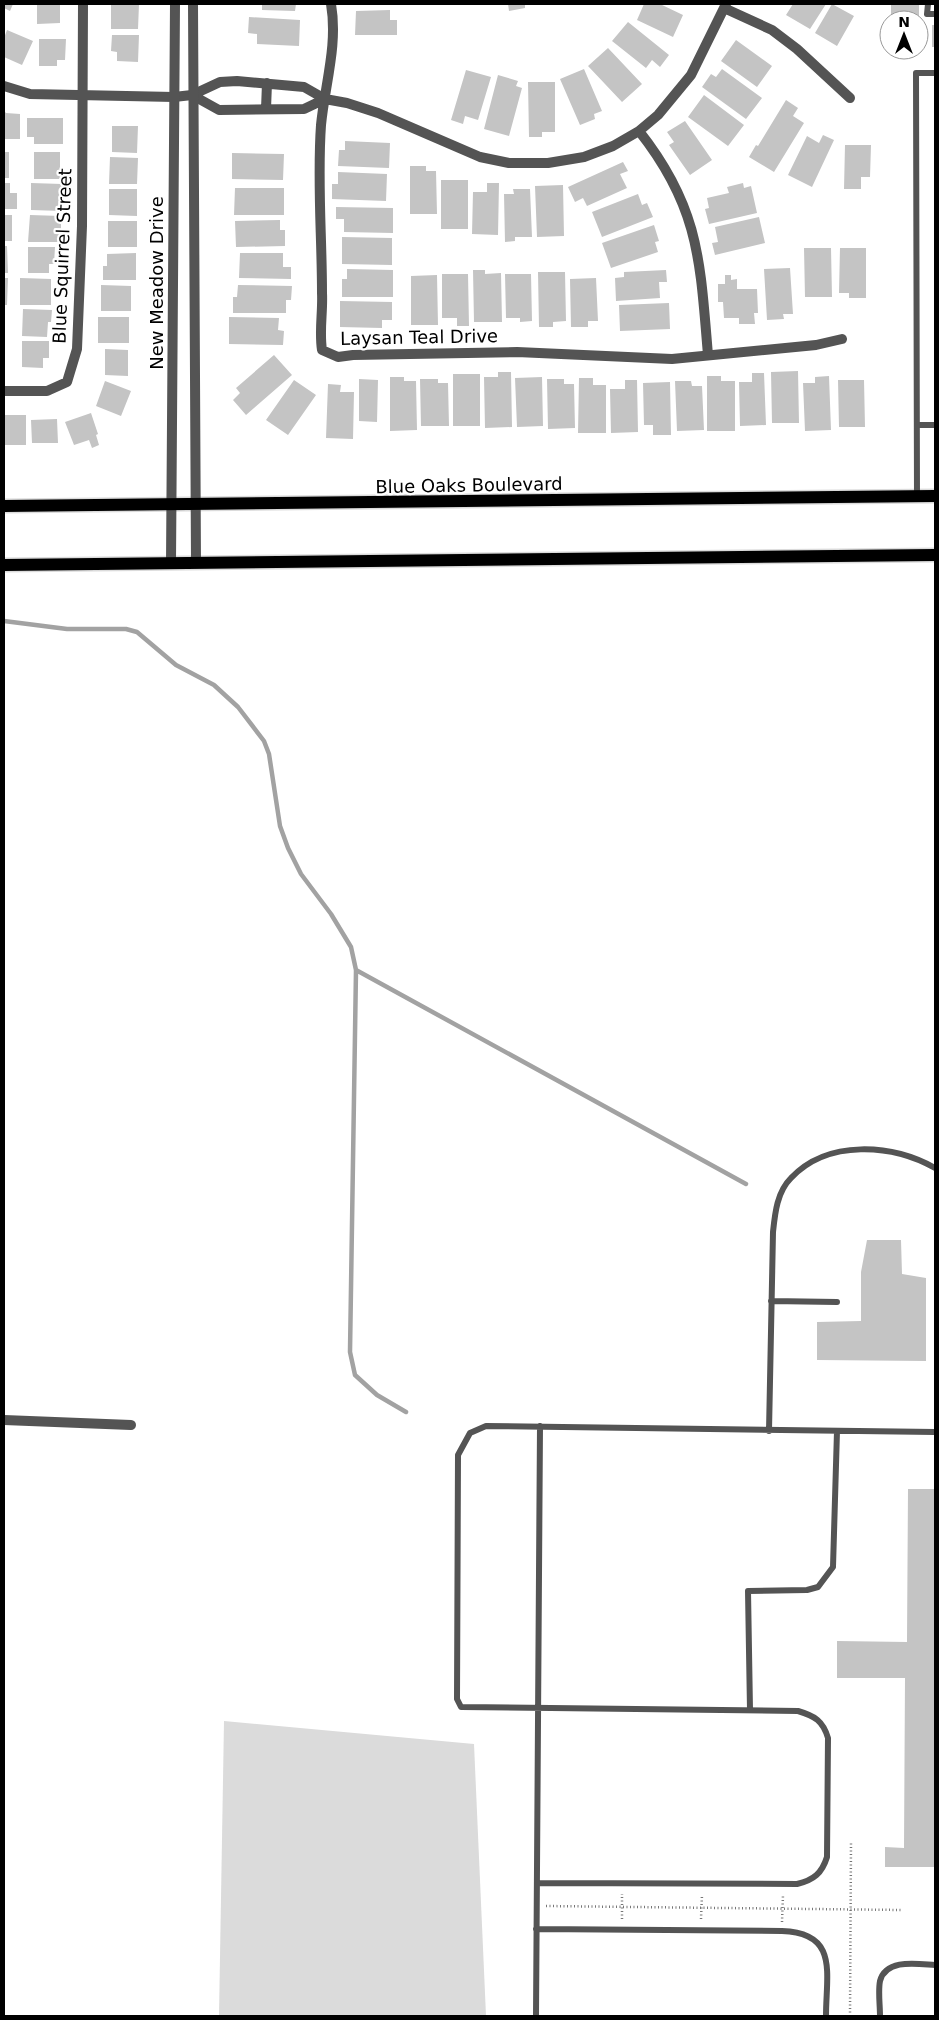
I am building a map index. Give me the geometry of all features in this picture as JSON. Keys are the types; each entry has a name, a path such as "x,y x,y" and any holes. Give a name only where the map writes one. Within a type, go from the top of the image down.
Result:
{"main road":[{"name":"Blue Oaks Boulevard","path":"4,506 935,496"},
{"path":"4,565 935,555"}],"street":[{"name":"Blue Squirrel Street","path":"4,391 47,391 66,382 76,349 82,226 81,95 83,4"},
{"name":"New Meadow Drive","path":"171,563 175,4"},
{"name":"New Meadow Drive","path":"192,4 196,563"},
{"path":"325,99 332,52 331,4"},
{"path":"4,86 30,94 174,97 192,95 220,82 268,83 288,87 304,87 325,99 378,113 480,157 509,163 548,163 584,157 613,146 639,131 658,115 691,75 725,6 772,30 797,49 850,98"},
{"path":"266,109 268,83"},
{"path":"192,95 219,110 304,109 325,99"},
{"name":"Laysan Teal Drive","path":"325,99 318,187 322,293 320,335 322,350 338,357 464,352 672,359 708,355"},
{"path":"639,131 676,187 692,228 700,267 708,355 816,345 842,338"},
{"path":"4,1420 131,1425"}],"lane":[{"path":"928,4 928,14 935,14"},
{"path":"917,496 916,73 935,73"},
{"path":"917,425 935,425"},
{"path":"769,1431 775,1211 780,1195 790,1178 805,1166 828,1155 850,1150 876,1150 900,1153 935,1168"},
{"path":"772,1301 836,1302"},
{"path":"536,1883 783,1884 808,1881 823,1869 827,1857 828,1738 820,1721 811,1715 798,1712 750,1710 467,1709 458,1704 458,1455 465,1440 477,1428 486,1426 935,1432"},
{"path":"536,2016 540,1426"},
{"path":"750,1710 748,1591 807,1590 818,1587 833,1567 837,1432"},
{"path":"536,1929 782,1931 806,1934 817,1940 826,1961 826,2016"},
{"path":"880,2016 880,1980 888,1969 899,1964 935,1964"}],"path":[{"path":"850,2016 851,1843"},
{"path":"621,1930 622,1883"},
{"path":"701,1931 702,1883"},
{"path":"782,1931 783,1884"},
{"path":"536,1905 902,1910"}],"shaded area":[{"path":"224,1721 474,1744 486,2016 219,2016"}],"building":[{"path":"4,4 13,4 10,11 4,8"},
{"path":"37,4 60,4 60,23 37,24"},
{"path":"111,4 139,4 138,29 111,29"},
{"path":"262,4 296,4 295,11 262,10"},
{"path":"508,4 525,4 525,8 509,11"},
{"path":"644,4 660,4 683,15 673,37 637,20"},
{"path":"793,4 826,4 810,29 786,15"},
{"path":"832,4 854,16 837,46 815,33"},
{"path":"891,4 919,4 919,10 891,10"},
{"path":"390,10 390,20 397,20 397,35 355,35 356,11"},
{"path":"249,17 300,20 299,46 257,44 257,34 248,33"},
{"path":"628,22 669,55 660,67 652,60 646,68 612,41"},
{"path":"932,25 935,25 935,47 932,47"},
{"path":"7,30 33,41 22,65 4,57 4,38"},
{"path":"112,35 139,35 138,62 117,61 117,52 111,51"},
{"path":"39,39 66,39 65,60 57,60 57,66 39,66"},
{"path":"736,40 772,66 757,87 721,61"},
{"path":"608,48 642,84 622,102 588,66"},
{"path":"584,69 602,111 594,114 595,119 580,125 560,79"},
{"path":"722,69 762,98 746,119 702,87 711,74 716,77"},
{"path":"466,70 491,77 478,120 465,116 463,124 451,120"},
{"path":"498,75 518,81 516,86 522,88 509,136 484,129"},
{"path":"528,82 555,82 555,132 542,132 542,137 529,137"},
{"path":"704,95 744,125 728,146 688,117"},
{"path":"786,100 798,108 793,116 804,123 774,172 749,157 756,145 758,146"},
{"path":"4,111 6,113 20,114 20,139 4,139"},
{"path":"27,118 63,118 63,144 34,144 34,137 27,137"},
{"path":"685,121 712,160 690,175 669,145 674,142 667,132"},
{"path":"112,126 138,126 137,153 112,152"},
{"path":"823,135 834,140 812,187 788,175 807,136 819,143"},
{"path":"345,141 390,143 389,168 338,166 339,150 345,150"},
{"path":"845,145 871,145 870,177 861,177 861,189 844,189"},
{"path":"4,152 9,152 9,178 4,178"},
{"path":"34,152 60,152 60,167 64,167 64,179 34,179"},
{"path":"232,153 284,154 283,180 232,179"},
{"path":"110,157 138,158 137,184 109,184"},
{"path":"623,162 628,171 620,174 627,188 587,206 583,198 575,202 568,187"},
{"path":"410,166 426,166 426,171 436,171 437,214 410,214"},
{"path":"338,172 387,174 386,201 332,199 332,184 338,184"},
{"path":"441,180 468,180 468,229 441,229"},
{"path":"4,183 10,183 10,193 17,193 17,209 4,209"},
{"path":"31,183 62,184 62,211 31,210"},
{"path":"487,183 499,183 498,235 472,234 473,192 487,192"},
{"path":"743,183 744,188 751,186 757,213 709,224 705,209 709,208 707,198 729,193 727,187"},
{"path":"563,185 564,236 537,237 535,186"},
{"path":"235,188 284,188 284,215 234,215"},
{"path":"109,189 137,189 137,216 109,215"},
{"path":"513,189 530,189 532,237 515,237 515,241 505,242 504,194 514,194"},
{"path":"638,194 642,205 647,203 653,217 602,237 592,212"},
{"path":"336,207 393,208 393,233 344,232 344,219 336,219"},
{"path":"4,215 12,215 12,241 4,241"},
{"path":"30,215 61,216 61,242 28,242"},
{"path":"759,217 765,243 715,255 712,243 718,242 715,227"},
{"path":"280,220 280,230 285,230 285,246 236,247 235,221"},
{"path":"108,221 137,221 137,247 108,247"},
{"path":"654,225 659,241 655,242 658,252 611,268 602,243"},
{"path":"342,237 392,238 392,265 342,264"},
{"path":"4,246 7,246 8,273 4,273"},
{"path":"28,247 55,247 54,264 49,264 49,273 28,273"},
{"path":"804,248 831,248 832,297 805,297"},
{"path":"840,248 866,248 866,298 849,298 849,293 839,293"},
{"path":"136,253 136,280 103,280 103,266 107,266 107,254"},
{"path":"240,253 283,253 283,267 291,267 291,279 239,278"},
{"path":"790,268 793,314 783,314 784,319 767,320 764,269"},
{"path":"347,269 393,270 393,297 342,297 342,279 347,279"},
{"path":"473,270 485,270 485,274 501,273 502,322 474,322"},
{"path":"666,270 667,282 659,282 660,298 616,301 615,278 624,277 624,272"},
{"path":"538,272 565,272 566,321 553,322 553,327 539,327"},
{"path":"442,274 468,274 469,326 457,326 457,318 442,318"},
{"path":"505,274 531,274 532,321 520,322 520,318 506,318"},
{"path":"437,275 438,325 411,325 411,276"},
{"path":"725,275 731,275 731,280 737,279 737,289 757,289 758,313 754,313 755,324 739,324 739,318 724,318 723,302 718,302 718,284 725,284"},
{"path":"4,278 8,278 7,305 4,305"},
{"path":"20,278 51,279 51,305 20,305"},
{"path":"596,278 598,321 588,321 588,327 571,327 570,279"},
{"path":"101,285 131,286 131,311 101,311"},
{"path":"238,285 292,286 291,300 286,300 286,313 233,313 233,297 237,297"},
{"path":"340,301 392,302 392,320 382,320 382,328 340,327"},
{"path":"669,303 670,329 620,331 619,305"},
{"path":"23,309 52,310 51,322 48,322 47,337 22,336"},
{"path":"98,317 129,317 129,343 98,343"},
{"path":"229,317 279,318 278,330 284,331 283,345 229,344"},
{"path":"22,341 49,341 49,358 43,358 43,368 22,367"},
{"path":"105,349 128,350 128,376 105,375"},
{"path":"274,355 292,375 246,415 233,400 240,393 236,388"},
{"path":"798,371 799,423 772,423 771,372"},
{"path":"498,372 511,372 512,427 485,428 484,377 498,377"},
{"path":"752,373 764,373 766,425 740,426 739,382 752,382"},
{"path":"453,374 480,374 480,426 453,426"},
{"path":"707,376 721,376 721,381 735,381 735,431 707,431"},
{"path":"829,376 831,430 805,431 803,383 815,383 815,377"},
{"path":"390,377 404,377 404,381 416,381 417,430 390,431"},
{"path":"542,377 543,426 517,427 515,378"},
{"path":"579,378 593,378 593,385 606,385 606,433 578,433"},
{"path":"359,379 378,380 377,422 359,421"},
{"path":"420,379 438,379 438,383 448,383 449,426 421,426"},
{"path":"547,379 564,379 564,384 574,384 575,428 548,429"},
{"path":"294,380 316,395 288,435 266,420"},
{"path":"625,380 637,380 638,432 611,433 610,389 625,389"},
{"path":"838,380 864,380 865,427 839,427"},
{"path":"105,381 131,391 121,416 96,406"},
{"path":"675,381 691,381 692,386 702,386 704,430 677,431"},
{"path":"670,382 671,435 653,435 653,425 644,425 643,383"},
{"path":"328,384 341,385 340,392 354,392 353,439 326,438"},
{"path":"91,413 98,434 96,435 99,445 92,448 89,440 74,445 65,422"},
{"path":"4,415 26,415 26,445 4,445"},
{"path":"57,419 58,443 32,443 31,420"},
{"path":"867,1240 901,1240 902,1274 926,1278 926,1361 817,1360 817,1322 861,1321 861,1272"},
{"path":"908,1489 935,1489 935,1867 885,1867 885,1847 904,1848 905,1678 837,1678 837,1641 907,1642"}],"waterway":[{"path":"4,621 67,629 126,629 137,632 176,665 214,685 238,707 264,741 269,754 280,826 288,848 301,874 331,914 351,947 356,970 350,1352 355,1375 377,1395 406,1412"},
{"path":"356,970 746,1184"}]}
